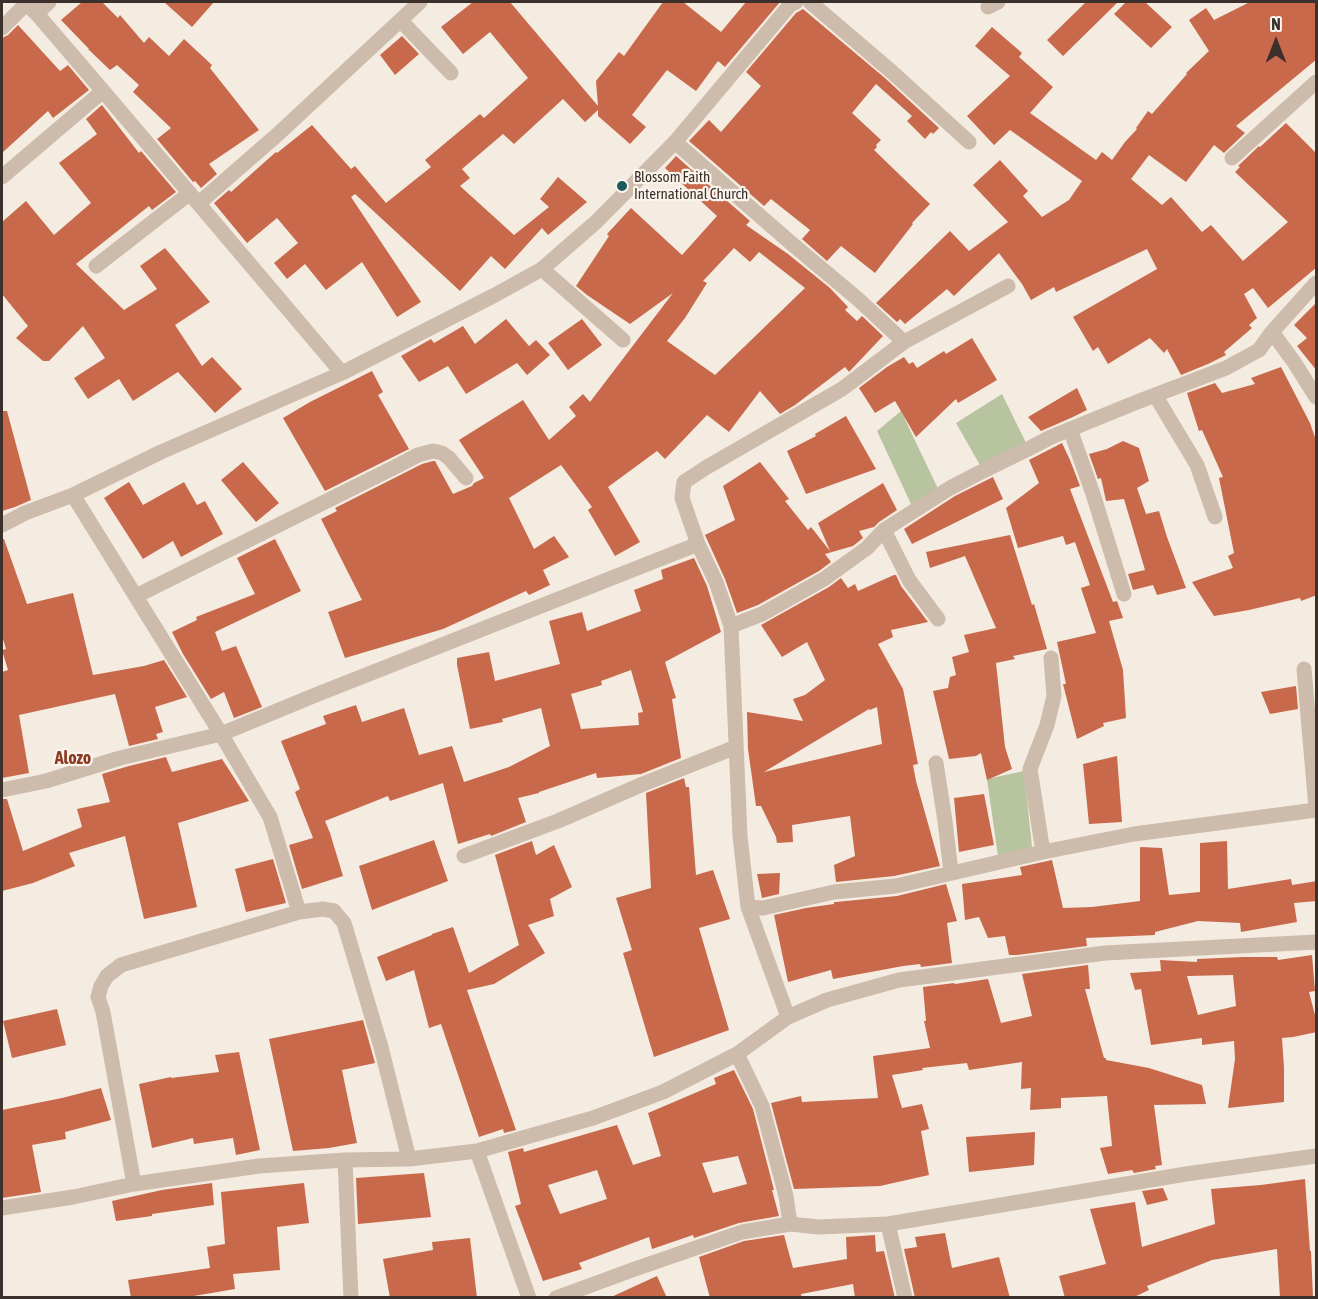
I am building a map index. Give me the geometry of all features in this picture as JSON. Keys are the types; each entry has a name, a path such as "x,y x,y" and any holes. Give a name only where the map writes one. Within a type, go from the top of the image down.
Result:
{"street":[{"path":"2,28 29,6 49,2"},
{"path":"96,266 195,198 277,135 420,2"},
{"path":"2,525 342,373 495,296 542,269 596,222 675,142 790,5 796,2"},
{"path":"810,2 969,142"},
{"path":"29,6 342,373"},
{"path":"401,21 451,73"},
{"path":"1233,158 1317,82"},
{"path":"2,177 103,91"},
{"path":"675,142 860,300 904,342"},
{"path":"542,269 623,340"},
{"path":"731,626 762,614 824,579 867,548 884,530 950,488 1070,429 1226,368 1259,350 1272,332 1317,283"},
{"path":"788,1017 748,907 740,836 731,626 682,498 684,482 842,389 904,342 1008,286"},
{"path":"1272,332 1317,397"},
{"path":"1155,395 1197,465 1215,517"},
{"path":"1070,429 1124,594"},
{"path":"136,596 418,454 433,450 442,453 466,478"},
{"path":"73,495 270,817 299,912"},
{"path":"884,530 909,580 938,619"},
{"path":"2,790 46,781 120,758 221,734 318,693 698,544"},
{"path":"1043,852 1030,769 1047,725 1054,696 1051,658"},
{"path":"748,907 764,908 834,892 896,885 1134,834 1317,809 1304,669"},
{"path":"464,856 558,821 736,747"},
{"path":"936,763 951,872"},
{"path":"134,1184 103,1012 98,997 107,976 121,965 299,912 323,909 334,911 344,923 381,1047 409,1159"},
{"path":"2,1208 73,1197 134,1184 260,1166 345,1160 409,1159 477,1151 603,1114 663,1092 737,1054 788,1017 827,1000 899,980 1105,953 1317,942"},
{"path":"737,1054 762,1106 786,1196 790,1224"},
{"path":"477,1151 529,1298"},
{"path":"556,1298 632,1269 742,1232 790,1224 819,1227 888,1224 1186,1173 1317,1156"},
{"path":"345,1160 351,1298"},
{"path":"888,1224 905,1298"}],"green space":[{"path":"1002,394 1028,447 981,467 956,423"},
{"path":"901,411 940,493 911,504 877,431"},
{"path":"1024,771 1032,847 998,856 987,779"}],"building":[{"path":"82,2 102,2 118,18 120,15 144,43 149,37 169,56 184,39 212,65 210,68 259,130 209,164 217,174 201,188 195,181 193,182 157,139 171,128 133,92 139,85 117,65 110,70 61,20"},
{"path":"164,2 214,2 192,27"},
{"path":"473,2 510,2 598,106 596,81 619,52 624,56 663,2 683,2 721,32 746,2 780,2 725,67 718,61 696,91 667,70 632,115 646,127 630,144 598,116 598,110 585,122 563,99 514,144 503,134 462,169 470,178 460,186 514,235 549,207 540,199 558,177 587,202 548,235 542,228 505,269 491,256 460,291 355,194 351,197 421,302 397,317 362,262 326,290 305,264 287,279 274,263 298,243 277,218 247,243 214,203 229,190 231,192 276,152 312,125 351,169 355,166 386,203 431,167 425,160 480,114 484,118 528,78 490,32 463,54 441,27"},
{"path":"1086,2 1118,2 1063,56 1047,40"},
{"path":"1126,2 1145,2 1172,27 1151,48 1114,14"},
{"path":"1250,2 1317,2 1317,59 1236,126 1245,133 1224,153 1214,145 1186,182 1149,155 1131,179 1162,205 1171,197 1202,232 1211,225 1243,261 1288,222 1235,172 1240,167 1238,166 1286,123 1317,154 1317,267 1268,308 1253,288 1244,294 1257,318 1249,325 1252,328 1224,352 1226,355 1181,375 1167,349 1164,353 1150,338 1108,364 1098,347 1093,351 1073,317 1157,269 1147,249 1056,292 1054,287 1031,300 999,253 954,296 947,289 905,324 900,319 897,322 876,303 950,231 969,251 1008,222 973,185 1000,160 1028,191 1023,196 1042,217 1069,200 1082,181 1010,130 994,145 967,116 1010,76 975,46 992,27 1022,53 1019,57 1053,87 1030,113 1096,160 1102,152 1112,160 1148,111 1152,114 1186,73 1209,51 1189,20 1206,8 1214,20"},
{"path":"803,9 886,79 939,128 925,139 907,121 912,116 876,84 852,113 881,140 874,150 930,204 912,223 875,273 841,246 827,261 802,239 810,230 771,199 764,206 689,141 709,120 721,132 761,86 746,72 796,13"},
{"path":"18,25 60,71 68,65 89,90 53,118 48,111 2,153 2,38"},
{"path":"402,36 419,54 395,75 380,55"},
{"path":"102,105 139,153 141,151 176,192 152,210 149,206 76,264 124,310 157,289 140,266 165,248 210,302 175,325 202,366 212,357 242,389 215,413 178,372 133,401 119,379 88,399 74,378 105,358 83,326 49,361 43,361 16,338 28,326 2,294 2,222 26,201 54,235 91,203 59,163 97,134 86,119"},
{"path":"676,156 750,221 746,225 788,254 830,288 848,307 845,310 857,321 862,316 883,336 849,372 845,367 780,414 760,391 729,432 707,415 665,459 657,451 608,487 640,542 615,556 588,510 592,507 561,465 509,498 534,549 554,536 569,557 543,570 550,585 529,595 526,591 443,629 345,658 328,612 362,600 321,519 337,511 335,508 422,464 433,461 453,494 472,486 484,478 459,440 523,400 549,440 576,416 569,407 583,394 590,402 673,293 630,324 576,286 609,236 607,234 631,208 682,255 717,216 665,168","holes":["734,248 750,262 759,252 805,288 715,375 667,341 707,283 703,281"]},
{"path":"1317,302 1317,371 1297,346 1307,338 1294,325"},
{"path":"506,319 529,346 536,340 550,355 527,375 517,363 466,394 448,366 419,382 401,356 431,339 434,343 463,326 475,344"},
{"path":"582,319 602,345 568,370 548,343"},
{"path":"972,338 997,380 958,403 956,399 916,437 895,401 875,413 859,388 904,357 909,364 913,362 917,368 944,351 946,354"},
{"path":"1281,367 1310,423 1317,443 1317,595 1301,601 1300,598 1214,616 1192,582 1233,568 1228,556 1234,553 1219,478 1223,477 1202,430 1199,431 1187,393 1215,383 1222,393 1255,384 1251,378"},
{"path":"372,371 383,392 378,395 409,449 325,491 283,418"},
{"path":"1077,388 1087,410 1041,431 1028,417"},
{"path":"2,411 7,411 31,500 2,511"},
{"path":"846,416 876,469 806,494 787,451 816,436 815,434"},
{"path":"1123,441 1139,448 1149,481 1137,488 1146,514 1159,511 1186,588 1157,595 1153,585 1133,590 1128,574 1145,570 1124,499 1106,501 1101,478 1098,479 1089,454"},
{"path":"1062,443 1080,486 1070,489 1113,602 1117,601 1123,618 1109,621 1123,670 1126,718 1103,723 1104,726 1077,739 1063,684 1066,684 1057,642 1096,633 1081,588 1090,585 1075,542 1066,545 1063,536 1018,548 1006,508 1039,483 1029,460"},
{"path":"243,462 279,503 256,522 221,480"},
{"path":"760,462 789,499 785,501 808,530 811,527 830,551 818,523 883,483 897,510 874,527 859,531 863,538 853,546 825,554 831,562 819,571 758,605 737,613 725,579 705,535 735,520 723,486"},
{"path":"993,477 1003,499 912,544 904,529 955,496"},
{"path":"129,482 143,505 184,482 197,505 205,501 223,534 181,557 173,541 143,559 104,498"},
{"path":"1010,535 1047,649 1013,656 1015,659 996,663 1005,747 1012,769 987,780 981,753 976,756 949,759 933,691 948,688 950,677 956,675 952,657 969,652 964,635 996,628 965,556 930,568 926,552"},
{"path":"2,539 4,539 27,604 73,593 93,675 164,660 187,697 155,707 163,732 156,734 158,739 129,746 115,694 19,715 29,773 2,778 2,672 8,670 2,650 6,649 2,636"},
{"path":"275,539 301,591 215,632 222,651 236,646 262,707 234,718 224,692 211,699 172,632 197,620 196,617 255,594 237,558"},
{"path":"694,558 707,586 721,632 665,662 676,698 672,699 681,758 641,774 597,778 596,773 518,798 526,822 491,836 490,834 458,844 443,783 390,801 388,796 325,821 343,876 302,889 289,845 313,838 295,792 300,789 281,741 326,724 323,716 356,705 362,722 404,708 419,755 452,746 464,782 509,767 550,746 541,708 502,719 503,722 470,729 457,658 489,652 495,681 560,664 549,621 582,612 587,631 641,611 634,590 663,579 661,570","holes":["631,670 643,712 638,713 639,725 581,729 571,694 602,685 601,681"]},
{"path":"896,575 901,586 928,622 891,630 893,637 878,644 903,689 918,764 913,765 916,781 940,866 894,876 836,882 834,865 855,856 850,816 792,825 793,842 777,843 761,806 756,806 748,749 747,712 803,721 793,699 805,695 825,680 807,642 782,657 761,625 841,578 848,588 855,584 858,591","holes":["877,707 882,744 764,772 869,709"]},
{"path":"1296,686 1298,709 1270,714 1261,692"},
{"path":"1117,756 1122,822 1089,824 1083,764"},
{"path":"166,757 172,772 222,759 249,801 178,823 197,907 144,919 125,836 69,853 75,866 33,883 2,891 2,799 7,799 23,851 82,827 77,809 110,802 102,774"},
{"path":"684,778 686,787 689,787 696,875 713,870 730,919 699,928 729,1030 654,1057 623,953 632,950 616,898 651,888 646,793"},
{"path":"984,794 994,845 959,852 954,798"},
{"path":"434,840 448,881 372,910 359,866"},
{"path":"532,841 536,855 554,845 572,887 550,899 554,916 528,925 545,953 494,984 467,990 516,1130 504,1133 503,1129 479,1137 441,1024 429,1028 414,970 386,981 377,957 453,927 469,973 519,945 495,855"},
{"path":"1227,841 1228,889 1291,879 1292,885 1317,881 1317,901 1294,903 1297,922 1241,932 1240,923 1198,921 1155,932 1155,935 1086,938 1087,946 1017,955 1009,955 1005,936 988,938 979,917 965,920 962,884 1022,875 1020,867 1052,860 1063,908 1140,901 1140,847 1162,848 1169,895 1200,892 1200,843"},
{"path":"273,859 286,903 246,912 235,869"},
{"path":"780,873 779,894 762,898 757,874"},
{"path":"946,884 957,921 947,923 952,963 921,967 920,964 903,966 833,979 831,970 788,982 774,915 834,904 834,902 897,896"},
{"path":"1312,955 1315,991 1309,992 1317,1032 1282,1038 1284,1102 1228,1108 1235,1059 1234,1041 1202,1045 1202,1038 1151,1045 1141,989 1135,990 1130,973 1161,971 1160,960 1197,962 1197,959 1277,957 1278,960","holes":["1233,975 1236,1006 1198,1015 1187,976"]},
{"path":"1088,965 1090,989 1085,989 1104,1058 1149,1068 1202,1085 1206,1104 1154,1105 1162,1165 1155,1166 1156,1169 1134,1173 1132,1170 1108,1174 1100,1148 1112,1146 1107,1096 1061,1098 1061,1108 1030,1110 1031,1088 1021,1089 1022,1062 969,1070 967,1063 922,1068 923,1070 892,1075 902,1108 922,1104 929,1129 921,1131 929,1175 880,1186 794,1189 771,1103 801,1096 802,1102 878,1098 873,1056 930,1048 924,1021 926,1021 923,987 988,979 1001,1023 1032,1016 1022,974"},
{"path":"57,1009 66,1045 12,1058 3,1021"},
{"path":"363,1020 375,1063 342,1070 357,1143 293,1151 269,1039"},
{"path":"239,1052 260,1150 236,1155 233,1138 194,1144 193,1138 152,1148 139,1084 171,1077 219,1072 215,1055"},
{"path":"734,1070 753,1109 779,1216 739,1223 652,1249 649,1237 579,1263 582,1269 543,1281 515,1206 521,1204 508,1152 523,1148 524,1152 617,1125 633,1165 661,1156 648,1113 716,1084 714,1078","holes":["738,1156 747,1184 713,1193 702,1163","597,1170 607,1199 560,1214 548,1185"]},
{"path":"101,1088 111,1120 65,1132 66,1139 32,1145 41,1192 2,1198 2,1110"},
{"path":"1035,1132 1034,1165 969,1172 966,1137"},
{"path":"424,1173 431,1217 358,1224 356,1178"},
{"path":"1305,1179 1313,1298 1280,1298 1277,1249 1212,1260 1147,1286 1149,1290 1132,1298 1065,1298 1059,1276 1106,1264 1090,1209 1135,1202 1142,1247 1215,1224 1211,1189"},
{"path":"212,1183 214,1205 116,1221 112,1201 162,1190"},
{"path":"304,1183 309,1223 277,1227 280,1270 233,1274 235,1289 182,1298 131,1298 128,1280 210,1268 207,1247 225,1244 221,1192"},
{"path":"1163,1188 1168,1200 1147,1205 1142,1191"},
{"path":"945,1233 952,1268 999,1257 1010,1298 915,1298 904,1249 917,1247 915,1237"},
{"path":"784,1235 793,1268 847,1259 846,1237 875,1235 876,1252 884,1251 895,1298 855,1298 853,1284 801,1294 802,1298 710,1298 699,1257 744,1241"},
{"path":"470,1238 477,1298 390,1298 383,1259 433,1250 432,1242"},
{"path":"657,1276 667,1298 609,1298"}],"place":[{"name":"Blossom Faith International Church","path":"622,186"}],"district":[{"name":"Alozo","path":"73,758"}]}
